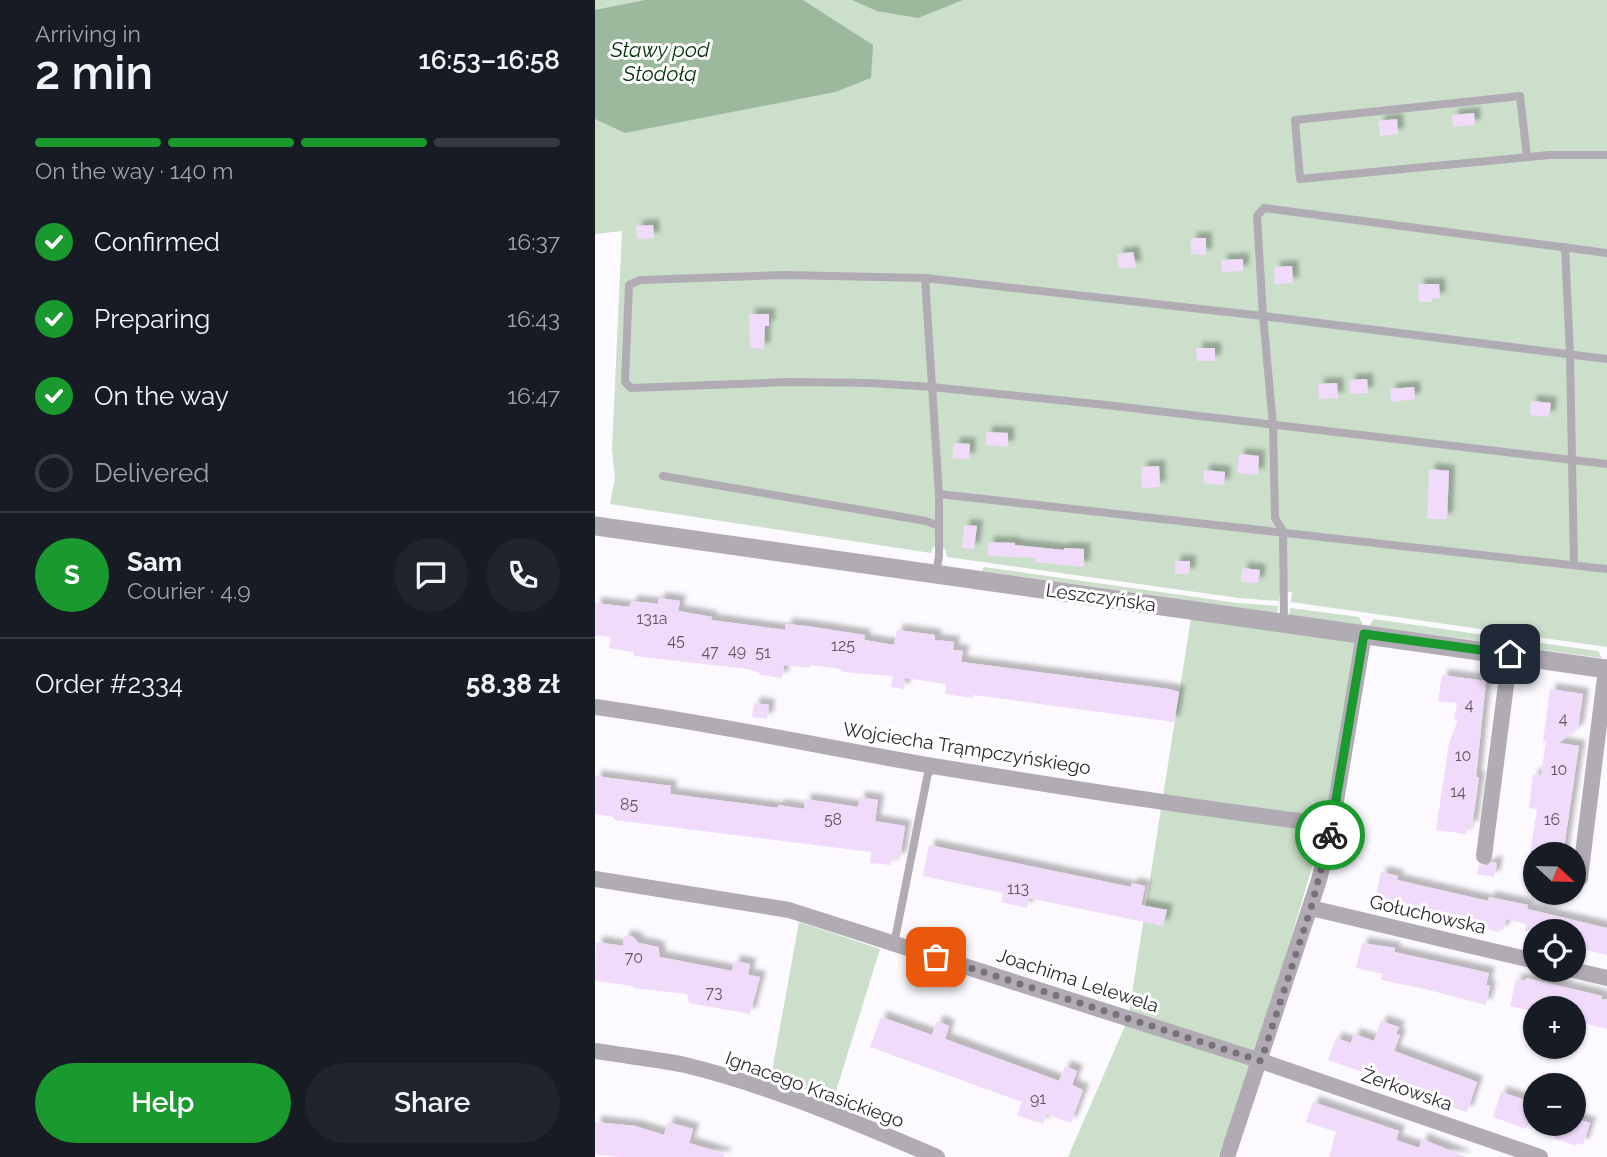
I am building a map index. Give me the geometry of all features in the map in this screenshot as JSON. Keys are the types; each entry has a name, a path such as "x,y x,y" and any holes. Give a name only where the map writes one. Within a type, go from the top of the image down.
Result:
{"street":[{"name":"Leszczyńska","path":"595,526 1607,669"},
{"path":"1227,1157 1311,908 1332,825 1364,634"},
{"path":"1484,856 1510,654"},
{"path":"1585,842 1607,669"},
{"name":"Wojciecha Trąmpczyńskiego","path":"595,707 1236,814 1332,825"},
{"name":"Joachima Lelewela","path":"595,879 789,909 1261,1061"},
{"name":"Gołuchowska","path":"1311,908 1523,958"},
{"path":"1586,973 1607,978"},
{"name":"Ignacego Krasickiego","path":"595,1051 684,1065 761,1087 832,1112 937,1157"},
{"name":"Żerkowska","path":"1261,1061 1540,1157"}],"lane":[{"path":"1527,157 1520,96 1295,120 1300,178 1527,157 1607,155"},
{"path":"1284,623 1283,531 1275,518 1273,425 1257,216 1264,208 1607,253"},
{"path":"1565,247 1574,564"},
{"path":"1607,359 1263,316 925,278 784,275 640,280 629,285 625,382 631,388 788,382 932,387 1607,464"},
{"path":"925,278 939,494 939,558 936,574"},
{"path":"663,476 926,521 939,526"},
{"path":"939,494 1607,569"},
{"path":"894,944 928,773 939,766"}],"shaded area":[{"path":"595,0 1607,0 1607,647 1291,602 1292,592 1280,591 1279,601 1239,598 947,557 945,549 933,547 931,553 610,504 615,478 612,450 622,231 595,234"},
{"path":"984,567 1238,603 1278,606 1277,613 982,571"},
{"path":"1290,608 1359,617 1363,625 1289,615"},
{"path":"1191,618 1357,642 1322,833 1254,1064 1218,1157 1068,1157 1128,1019"},
{"path":"1374,619 1505,638 1508,645 1369,626"},
{"path":"1518,640 1598,651 1602,658 1514,646"},
{"path":"799,922 880,949 833,1101 771,1077"}],"water":[{"name":"Stawy pod Stodołą","path":"645,0 803,0 873,45 871,78 835,92 625,133 595,119 595,10"},
{"path":"852,0 963,0 918,18 877,11"}],"building":[{"path":"1474,113 1475,125 1453,127 1452,115"},
{"path":"1397,119 1398,134 1380,136 1378,121"},
{"path":"653,225 654,238 637,239 636,226"},
{"path":"1191,238 1206,238 1206,255 1191,254"},
{"path":"1133,252 1136,267 1119,269 1117,254"},
{"path":"1243,259 1243,271 1222,272 1221,260"},
{"path":"1292,266 1293,283 1275,284 1274,267"},
{"path":"1418,284 1439,284 1440,298 1432,299 1432,302 1419,302"},
{"path":"749,314 769,314 769,326 765,326 764,349 750,348"},
{"path":"1196,348 1215,348 1215,361 1197,361"},
{"path":"1367,379 1368,393 1350,394 1349,380"},
{"path":"1337,383 1338,398 1319,399 1318,384"},
{"path":"1414,387 1415,399 1391,402 1390,389"},
{"path":"1531,401 1551,403 1549,417 1530,415"},
{"path":"986,432 1008,433 1008,447 986,445"},
{"path":"954,443 970,444 969,459 952,458"},
{"path":"1239,454 1259,456 1258,475 1237,473"},
{"path":"1159,466 1160,487 1142,488 1141,467"},
{"path":"1429,469 1449,471 1447,519 1427,519"},
{"path":"1204,470 1225,472 1224,485 1203,483"},
{"path":"964,525 977,526 974,549 962,548"},
{"path":"988,542 1064,550 1084,549 1084,567 1035,562 1035,558 988,556"},
{"path":"1175,561 1190,561 1189,574 1175,574"},
{"path":"1242,568 1260,570 1258,583 1241,582"},
{"path":"659,598 680,601 678,611 712,617 711,620 785,630 786,624 806,626 865,635 864,640 894,645 897,630 935,635 935,640 954,642 953,650 963,651 961,662 1168,689 1179,692 1174,722 974,695 973,698 945,694 946,684 905,678 904,689 891,687 893,676 852,673 810,665 810,668 784,665 782,678 761,675 747,669 634,656 634,652 609,648 611,637 595,635 595,603 629,607 632,601 658,604"},
{"path":"1442,675 1486,681 1476,777 1479,777 1472,827 1467,826 1466,834 1436,830 1449,743 1458,720 1454,719 1457,703 1438,701"},
{"path":"1550,689 1583,694 1578,728 1559,743 1579,746 1565,842 1532,842 1537,809 1529,808 1533,774 1541,775 1546,741 1543,741"},
{"path":"754,703 769,705 767,719 752,717"},
{"path":"595,776 671,786 670,794 778,808 778,805 804,809 805,799 858,807 859,797 878,800 875,821 905,826 900,859 892,858 891,865 870,863 871,852 614,820 614,817 595,814"},
{"path":"929,845 1131,887 1132,883 1145,886 1141,905 1167,910 1163,926 1029,898 1027,908 1001,902 1003,893 923,876"},
{"path":"1492,862 1497,863 1494,877 1477,874 1479,865 1487,866"},
{"path":"1381,872 1398,876 1397,880 1488,901 1489,897 1528,905 1527,909 1569,919 1523,919 1523,923 1506,919 1503,931 1500,929 1499,932 1374,903"},
{"path":"1586,923 1607,928 1607,955 1586,950"},
{"path":"624,936 658,947 660,957 732,971 734,961 750,964 748,975 760,977 750,1014 689,1003 687,994 595,981 596,942 623,946"},
{"path":"1362,943 1395,948 1394,952 1489,973 1486,985 1490,986 1486,1005 1381,980 1383,974 1356,968"},
{"path":"1516,979 1523,982 1543,982 1602,996 1601,999 1607,1000 1607,1029 1586,1024 1586,996 1523,996 1523,1009 1510,1006"},
{"path":"881,1017 932,1035 937,1021 949,1026 945,1039 1059,1081 1065,1066 1077,1071 1072,1085 1083,1090 1071,1123 1046,1114 1043,1124 1017,1115 1022,1102 870,1047"},
{"path":"1381,1021 1399,1027 1396,1034 1400,1035 1394,1051 1477,1082 1467,1112 1438,1103 1440,1099 1328,1060 1336,1038 1351,1043 1354,1034 1374,1041"},
{"path":"1501,1092 1523,1099 1523,1128 1493,1117"},
{"path":"1313,1102 1399,1131 1396,1140 1419,1148 1422,1139 1466,1157 1329,1157 1336,1132 1306,1122"},
{"path":"595,1122 635,1126 664,1135 668,1122 693,1129 689,1143 725,1154 724,1157 619,1157 595,1154"},
{"path":"1586,1136 1583,1145 1577,1143 1576,1146 1554,1138"}],"way so far":[{"path":"936,957 1261,1061 1311,908 1330,835"}],"route":[{"path":"1330,835 1364,634 1510,654"}]}
